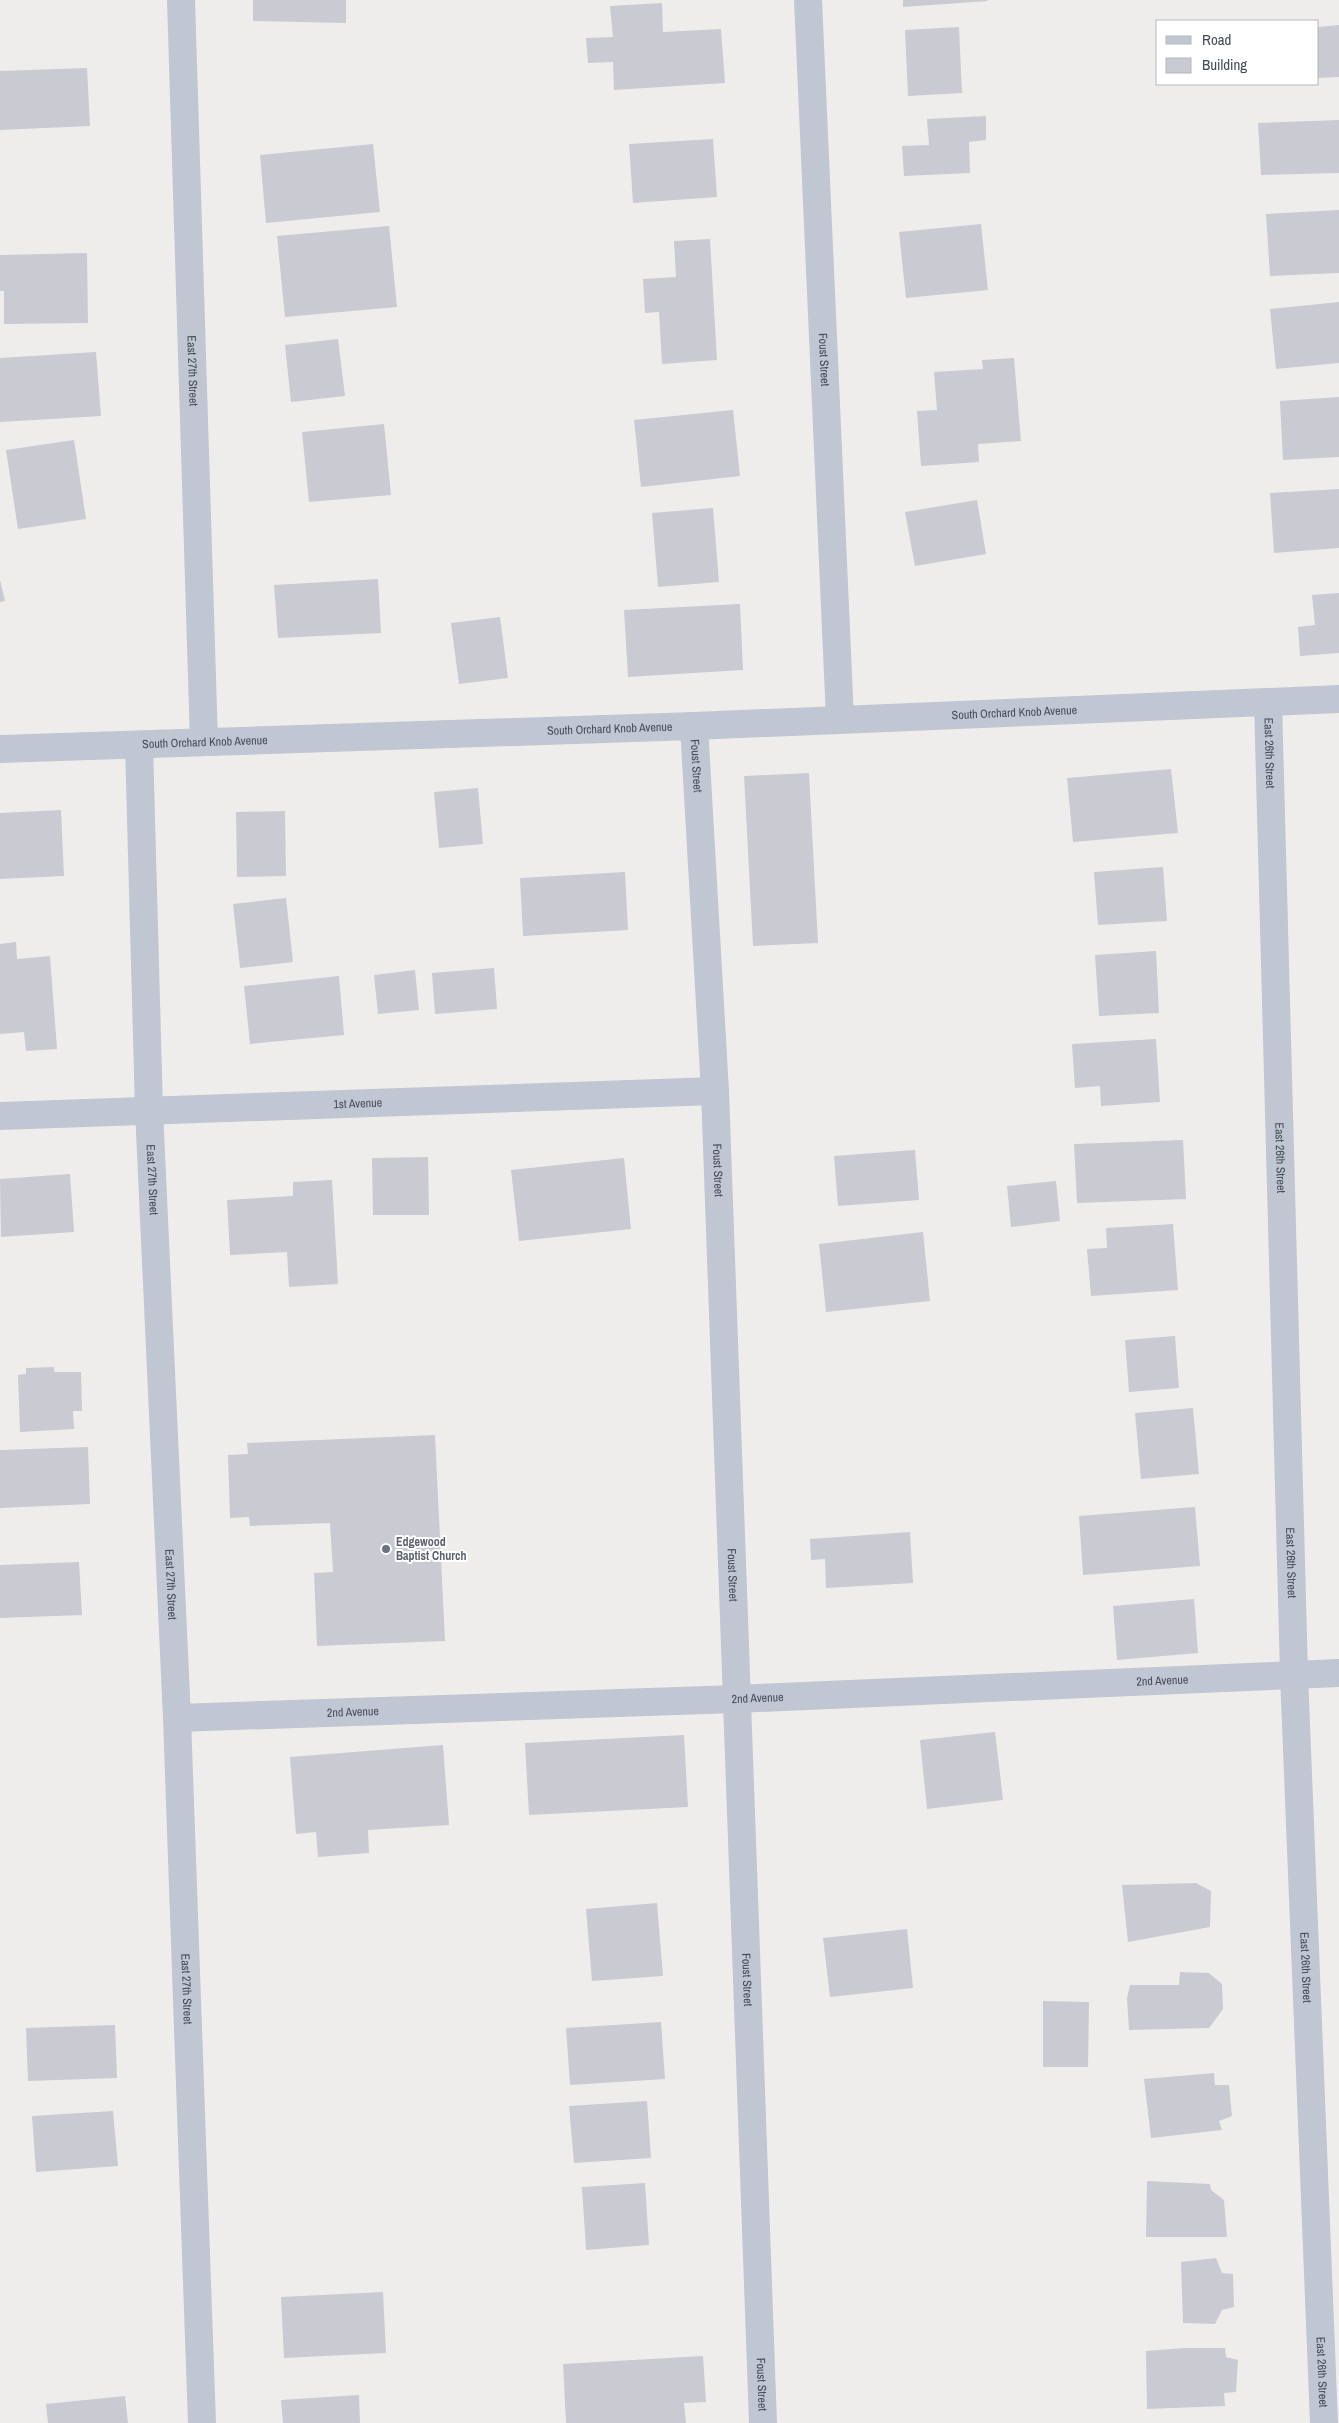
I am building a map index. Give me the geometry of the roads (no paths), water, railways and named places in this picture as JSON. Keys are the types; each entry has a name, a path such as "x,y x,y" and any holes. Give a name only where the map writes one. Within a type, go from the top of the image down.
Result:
{"street":[{"name":"East 27th Street","path":"180,0 204,742"},
{"name":"Foust Street","path":"808,0 840,718"},
{"name":"South Orchard Knob Avenue","path":"0,749 694,726 840,718 1339,699"},
{"name":"East 26th Street","path":"1268,702 1294,1674 1324,2423"},
{"name":"Foust Street","path":"694,726 715,1091 763,2423"},
{"name":"East 27th Street","path":"139,745 149,1110 177,1718 202,2423"},
{"name":"1st Avenue","path":"0,1116 715,1091"},
{"name":"2nd Avenue","path":"177,1718 736,1699 1339,1673"}],"place":[{"name":"Edgewood Baptist Church","path":"386,1549"}]}
